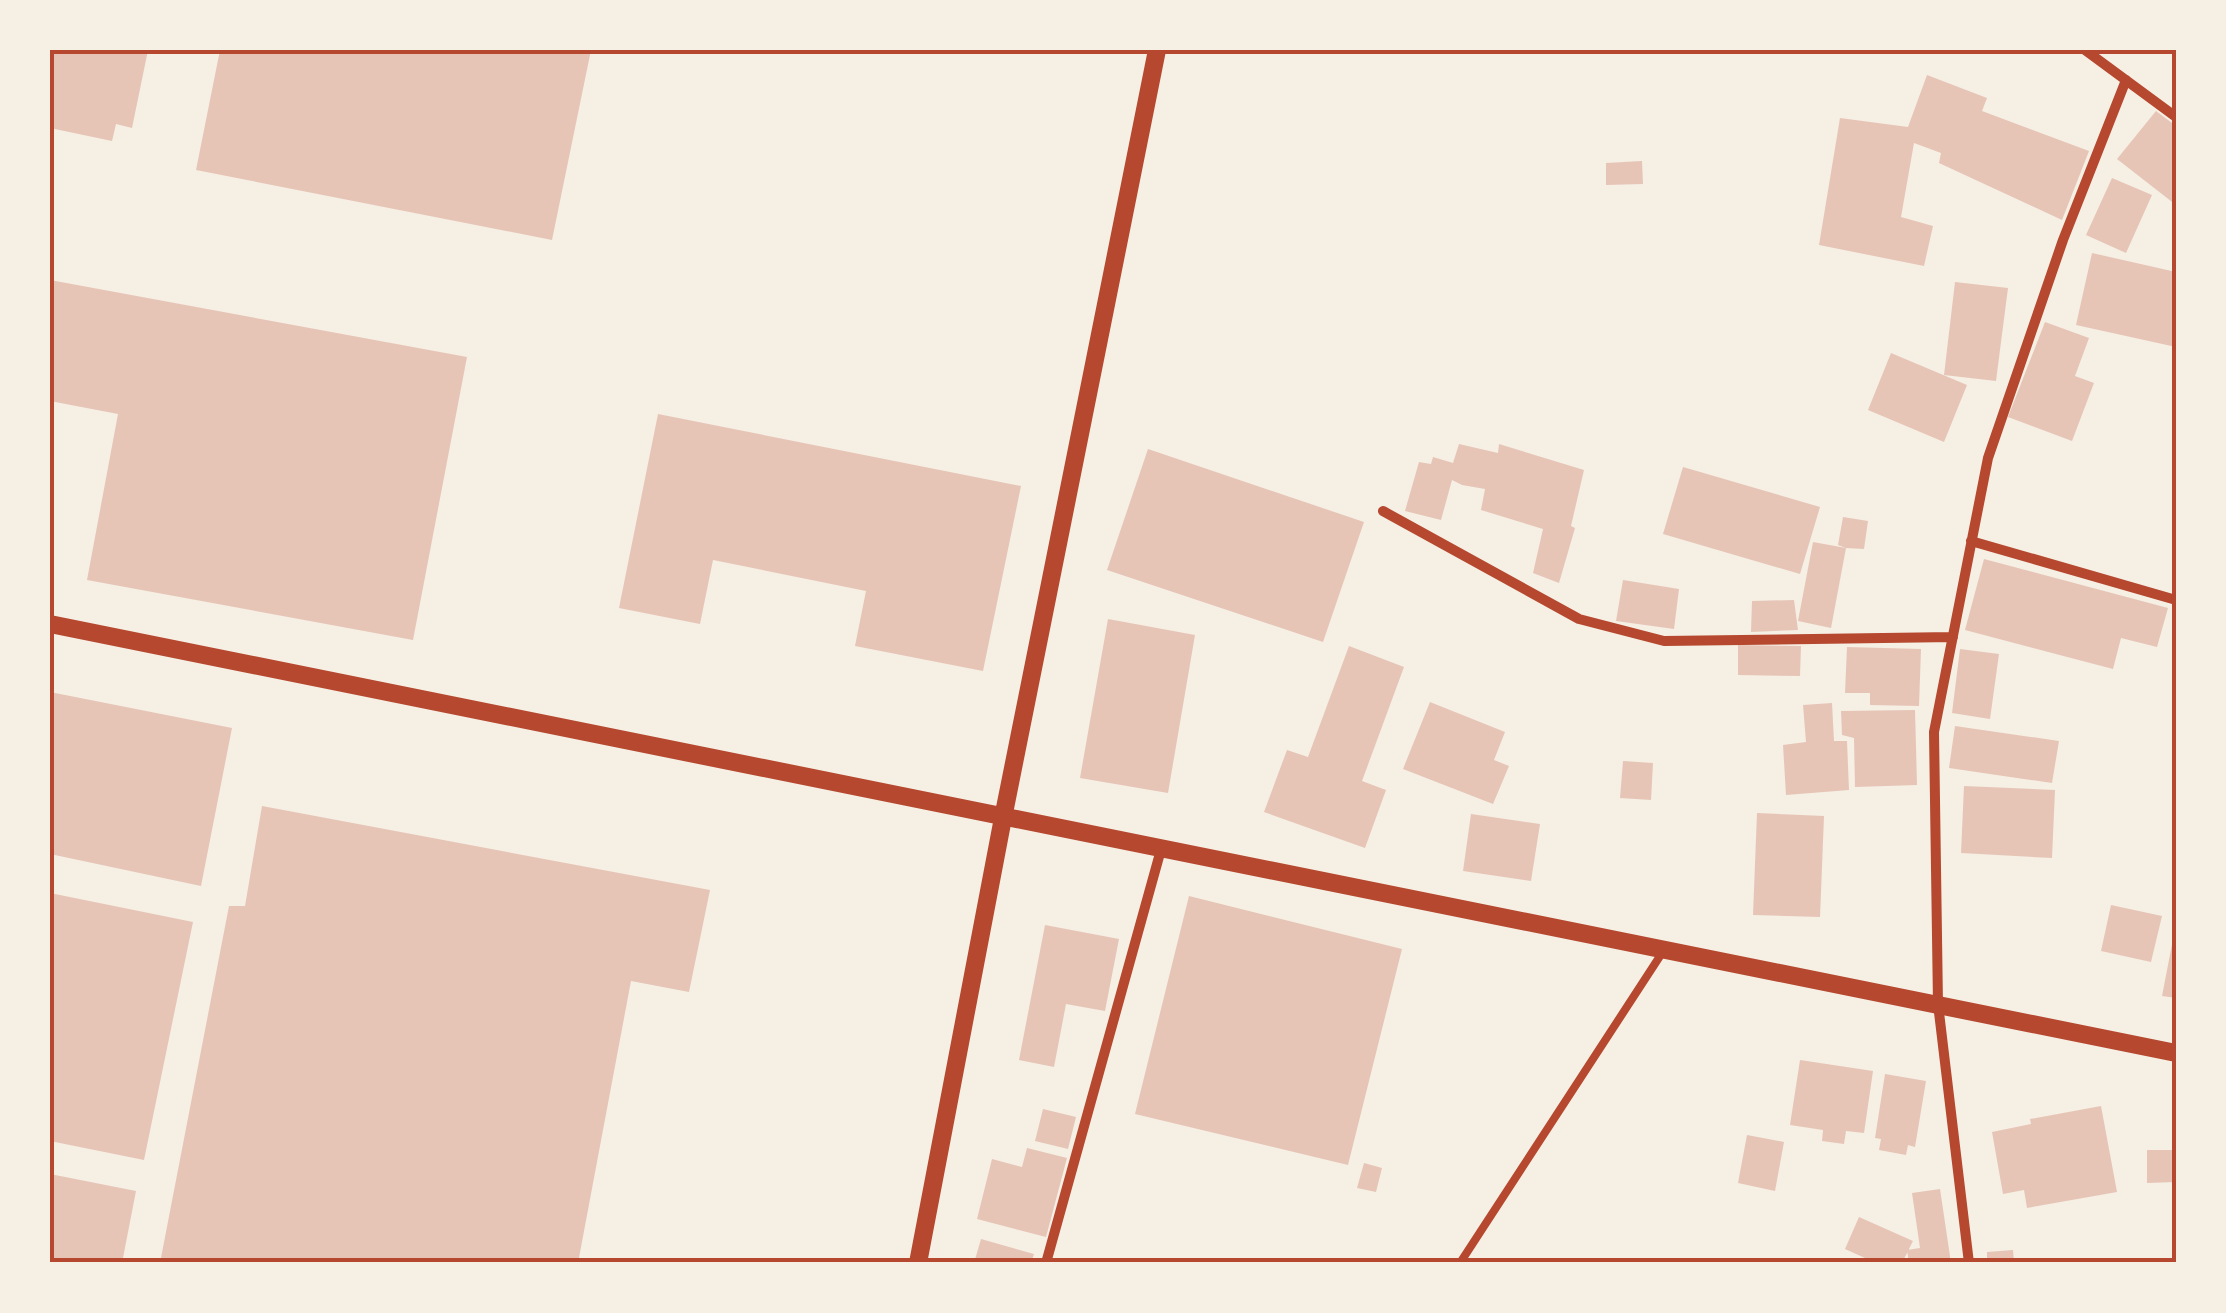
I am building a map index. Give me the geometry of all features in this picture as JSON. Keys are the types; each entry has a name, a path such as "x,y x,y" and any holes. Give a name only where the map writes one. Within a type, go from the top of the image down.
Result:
{"street":[{"path":"918,1263 1157,50"},
{"path":"2085,50 2176,117"},
{"path":"1969,1263 1938,1004 1934,732 1988,458 2062,240 2126,80"},
{"path":"1383,511 1579,619 1664,642 1953,636"},
{"path":"1972,541 2176,600"},
{"path":"50,624 2176,1053"},
{"path":"1046,1263 1162,846"}],"lane":[{"path":"1460,1263 1664,949"}],"building":[{"path":"50,50 148,50 132,128 116,124 112,141 50,128"},
{"path":"220,50 591,50 552,240 196,170"},
{"path":"1927,75 1987,98 1982,111 2089,151 2062,220 1939,163 1941,153 1914,143 1901,217 1933,226 1924,266 1819,245 1840,118 1908,127"},
{"path":"2156,111 2176,126 2176,205 2117,159"},
{"path":"1642,161 1643,184 1606,185 1606,163"},
{"path":"2112,178 2152,195 2126,253 2086,235"},
{"path":"2092,253 2176,272 2176,347 2076,325"},
{"path":"50,280 467,357 413,640 87,580 118,414 50,401"},
{"path":"1955,282 2008,288 1996,381 1944,375"},
{"path":"2045,322 2089,338 2075,376 2094,383 2072,441 2008,417"},
{"path":"1891,353 1967,385 1944,442 1868,410"},
{"path":"658,414 1021,486 983,671 855,646 866,591 713,560 700,624 619,608"},
{"path":"1459,444 1498,453 1499,444 1584,470 1571,526 1575,528 1559,583 1533,573 1543,529 1481,510 1485,489 1452,480 1441,520 1405,511 1419,462 1431,464 1433,457 1453,463"},
{"path":"1148,449 1364,522 1323,642 1107,570"},
{"path":"1683,467 1820,507 1800,574 1663,534"},
{"path":"1843,517 1868,521 1864,549 1838,545"},
{"path":"1813,542 1846,548 1831,628 1798,621"},
{"path":"1984,559 2168,608 2157,647 2121,638 2113,669 1965,630"},
{"path":"1623,580 1679,589 1674,629 1616,621"},
{"path":"1794,600 1798,630 1751,632 1752,601"},
{"path":"1108,619 1195,635 1168,793 1080,778"},
{"path":"1738,645 1801,646 1800,676 1738,675"},
{"path":"1349,646 1404,667 1362,781 1386,790 1365,848 1264,812 1287,750 1308,757"},
{"path":"1847,647 1921,649 1919,706 1870,705 1870,693 1845,693"},
{"path":"1960,649 1999,654 1990,719 1952,713"},
{"path":"50,692 232,728 201,886 50,854"},
{"path":"1430,702 1505,732 1494,760 1509,766 1493,804 1403,769"},
{"path":"1832,703 1834,741 1847,741 1849,790 1786,795 1783,745 1806,742 1803,705"},
{"path":"1915,710 1917,785 1855,787 1854,738 1842,735 1841,711"},
{"path":"1955,726 2059,741 2052,783 1949,768"},
{"path":"1623,761 1653,763 1651,800 1620,798"},
{"path":"1964,786 2055,790 2052,858 1961,853"},
{"path":"262,806 710,890 689,992 631,981 578,1263 160,1263 229,906 245,906"},
{"path":"1757,813 1824,816 1820,917 1753,915"},
{"path":"1471,814 1540,824 1531,881 1463,871"},
{"path":"50,893 193,922 144,1160 50,1141"},
{"path":"1189,896 1402,949 1348,1165 1135,1114"},
{"path":"2111,905 2162,916 2151,962 2101,951"},
{"path":"1045,925 1119,939 1105,1011 1066,1004 1054,1067 1019,1060"},
{"path":"2176,934 2176,998 2162,996"},
{"path":"1800,1060 1873,1071 1864,1133 1846,1131 1844,1144 1822,1141 1823,1130 1790,1125"},
{"path":"1885,1074 1926,1081 1915,1147 1908,1145 1906,1155 1879,1150 1881,1139 1875,1138"},
{"path":"2101,1106 2117,1192 2027,1208 2024,1190 2003,1194 1992,1132 2031,1124 2030,1119"},
{"path":"1043,1109 1076,1117 1068,1149 1035,1141"},
{"path":"1747,1135 1784,1142 1775,1191 1738,1183"},
{"path":"1027,1148 1067,1158 1046,1237 977,1219 992,1159 1022,1167"},
{"path":"2147,1150 2176,1150 2176,1182 2147,1183"},
{"path":"1364,1163 1382,1168 1376,1192 1357,1188"},
{"path":"50,1174 136,1191 122,1263 50,1263"},
{"path":"1940,1189 1951,1263 1909,1263 1907,1250 1920,1248 1912,1193"},
{"path":"1859,1217 1913,1241 1902,1263 1876,1263 1845,1249"},
{"path":"981,1239 1034,1254 1031,1263 974,1263"},
{"path":"2013,1250 2014,1263 1987,1263 1987,1252"}]}
